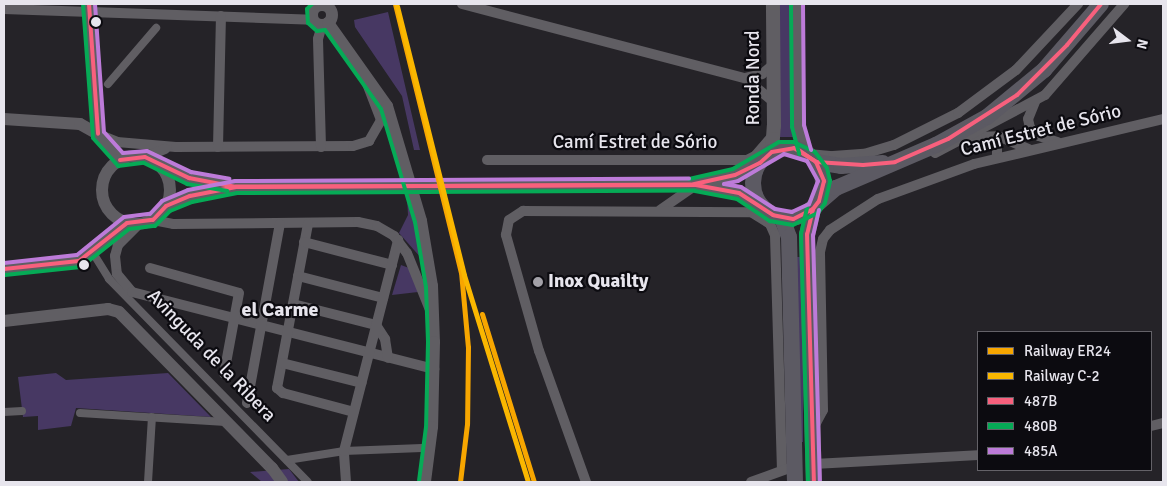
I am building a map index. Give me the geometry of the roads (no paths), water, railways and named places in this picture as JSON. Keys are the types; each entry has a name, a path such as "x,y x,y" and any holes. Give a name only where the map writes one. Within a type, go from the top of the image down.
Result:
{"main road":[{"name":"Ronda Nord","path":"766,158 773,135 773,4"},
{"path":"797,4 798,126 810,156 824,181 814,207 807,234 814,482"},
{"path":"778,224 804,215 836,188 948,139 1017,95 1067,45 1101,4"},
{"path":"790,473 789,237 761,206 753,184 766,158 782,148 851,166 895,162"}],"street":[{"path":"462,4 745,78 774,102"},
{"path":"810,156 864,154 894,145 958,113 1016,70 1078,4"},
{"path":"877,171 916,161 970,137 1034,102 1062,77 1124,4"},
{"path":"321,147 318,39 321,23 332,14 325,5"},
{"path":"4,9 38,7 89,9 321,23 362,71 388,106 402,148 421,221 434,318 431,436 425,482"},
{"path":"89,9 98,134 120,160"},
{"path":"218,147 221,16"},
{"path":"108,84 156,28"},
{"path":"745,78 762,74 774,64"},
{"path":"4,119 80,124 117,142 176,147 354,146 368,141 377,131 381,120 379,110 362,71"},
{"path":"1034,102 1028,119 1030,128 1039,136 1059,142"},
{"name":"Camí Estret de Sório","path":"812,430 823,410 820,252 823,239 852,213 878,199 927,180 997,157 1163,119"},
{"name":"Camí Estret de Sório","path":"487,160 746,160 754,156 773,135"},
{"path":"970,137 983,135 1003,137 1029,149"},
{"path":"983,135 997,143 997,157"},
{"path":"133,224 110,212 102,193 106,174 120,160 145,157 153,152 176,147"},
{"path":"145,157 160,166 189,178 236,187"},
{"path":"660,210 693,185 735,175 766,158"},
{"path":"160,166 170,185 166,206"},
{"path":"152,220 166,206 190,196 236,187 693,185 740,193 761,206"},
{"path":"586,482 539,351 506,235 509,220 517,213 532,210 751,212 778,224 776,282 790,473 751,482"},
{"path":"4,269 79,261 133,224 152,220 173,224 367,223 388,231 398,240 407,253 434,318"},
{"path":"133,224 118,245 114,256 118,274 126,286 141,296 434,368"},
{"path":"247,403 280,224"},
{"path":"308,224 278,390 354,412"},
{"path":"346,482 344,451 398,240"},
{"path":"304,242 392,265"},
{"name":"Avinguda de la Ribera","path":"93,253 110,279 308,482"},
{"path":"776,282 789,265"},
{"path":"150,268 236,290 240,297 224,374"},
{"path":"298,276 383,298"},
{"path":"293,304 376,325 385,339 388,358"},
{"name":"Avinguda de la Ribera","path":"4,321 108,309 119,312 228,422 272,468 282,482"},
{"path":"282,363 362,383"},
{"path":"4,412 22,411"},
{"path":"80,413 228,422"},
{"path":"148,482 152,417"},
{"path":"286,460 344,451 422,448"},
{"path":"814,464 977,455"}],"rail line":[{"name":"ER24","path":"395,4 461,272 468,347 467,424 460,482"},
{"name":"C-2","path":"397,6 464,275 528,482"},
{"name":"ER24","path":"482,314 534,482"}],"place":[{"name":"Inox Quailty","path":"538,282"}],"district":[{"name":"el Carme","path":"280,309"}]}
